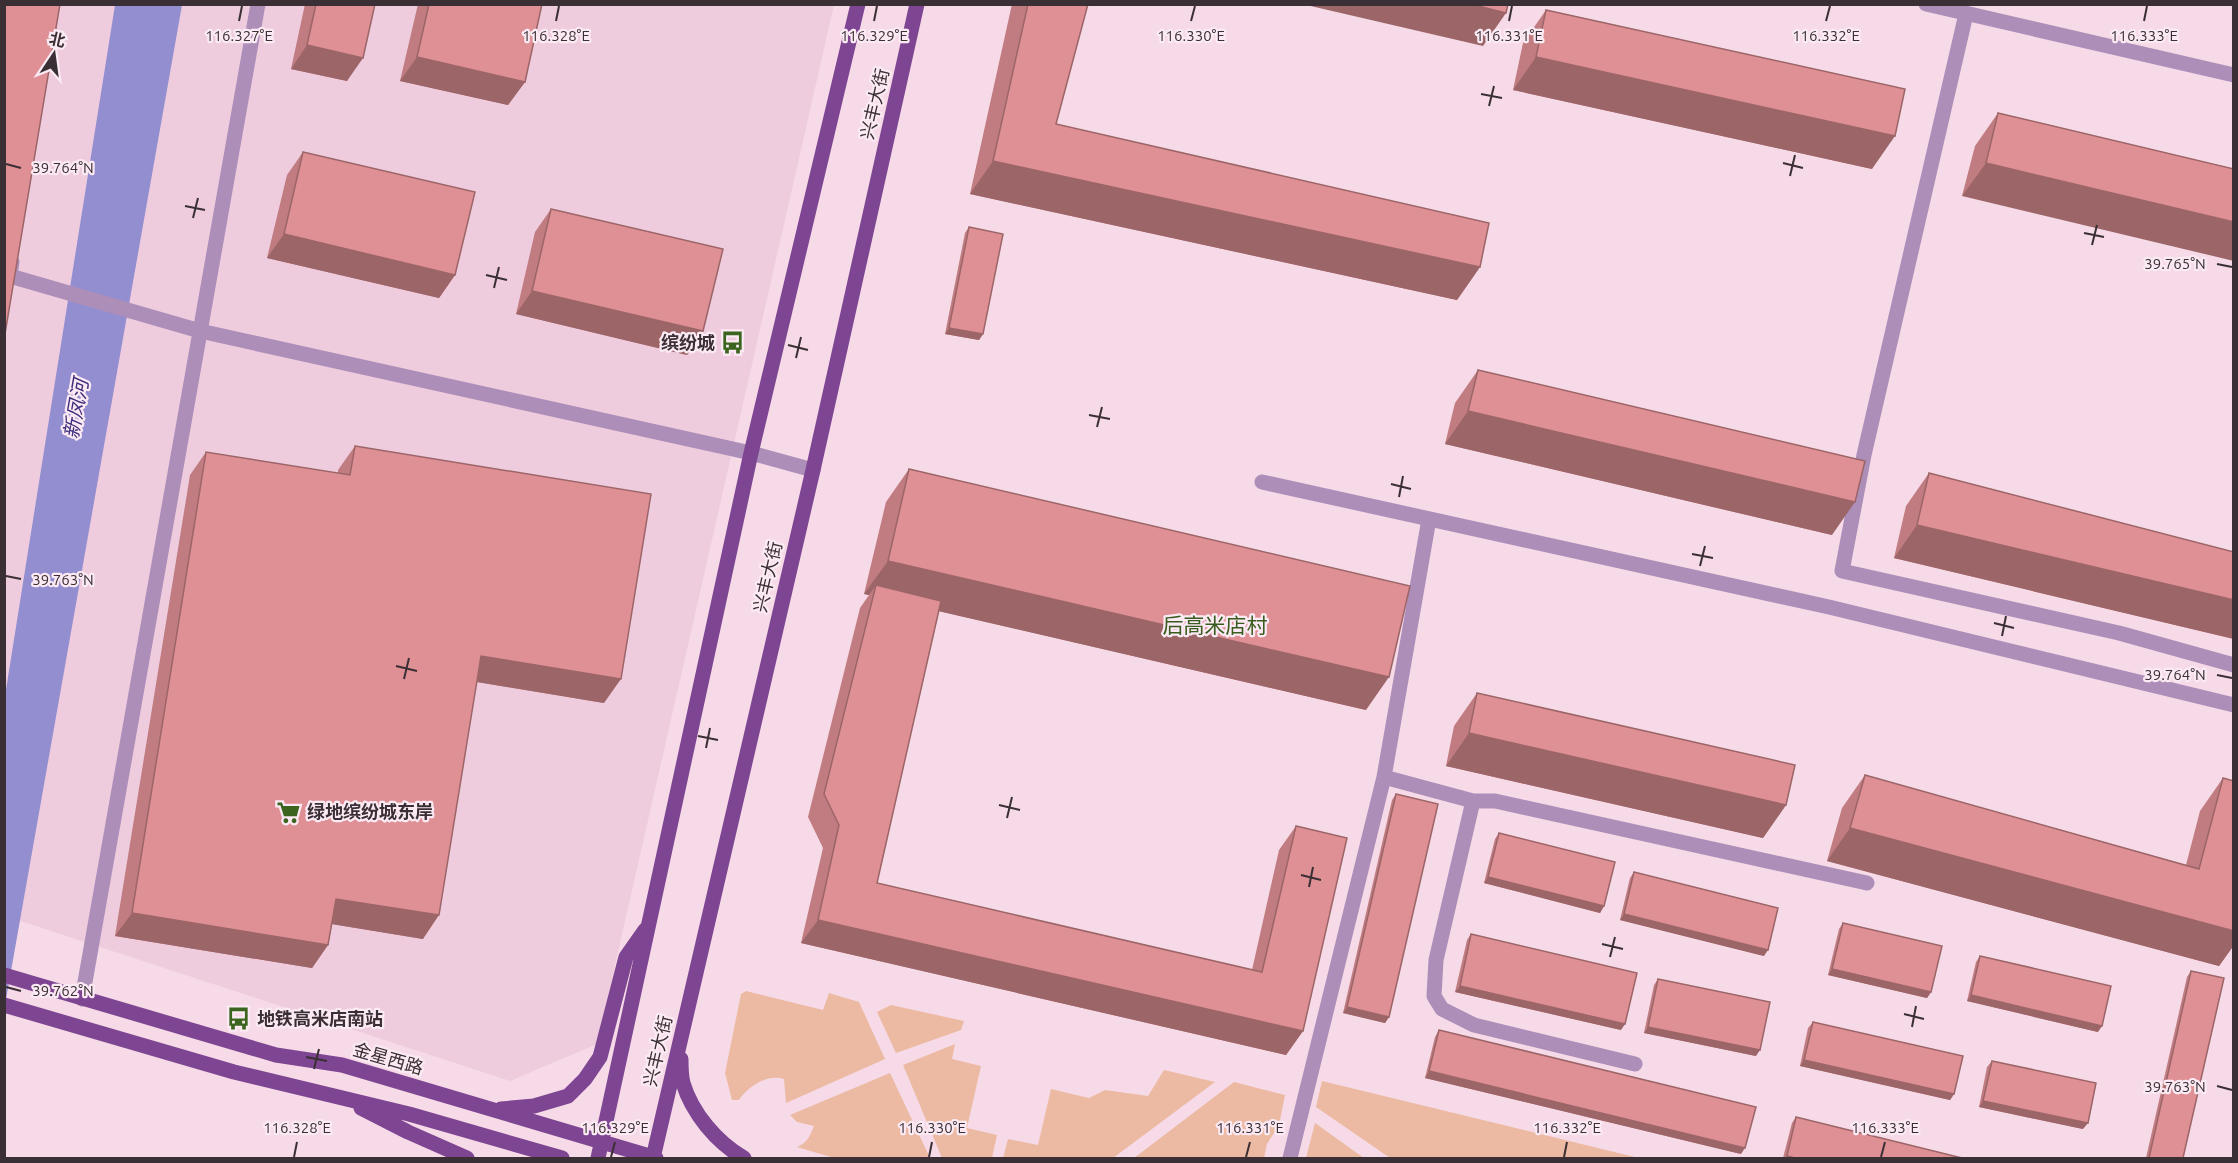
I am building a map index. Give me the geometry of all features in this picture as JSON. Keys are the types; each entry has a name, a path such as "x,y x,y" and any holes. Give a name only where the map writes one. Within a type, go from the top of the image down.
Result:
{"main road":[{"name":"兴丰大街","path":"598,1158 751,453 858,4"},
{"name":"兴丰大街","path":"654,1158 813,470 917,4"},
{"path":"492,1110 534,1106 568,1096 585,1079 600,1057 626,957 650,923"},
{"name":"金星西路","path":"4,975 276,1056 342,1065 654,1158"},
{"path":"4,1005 234,1072 408,1114 562,1158"},
{"path":"680,1043 682,1081 690,1101 711,1131 731,1151 744,1158"},
{"path":"343,1099 408,1132 467,1158"}],"street":[{"path":"82,999 258,4"},
{"path":"1926,4 2234,75"},
{"path":"1966,14 1864,455 1842,571 2119,633 2234,665"},
{"path":"14,252 10,276 200,332 751,453 813,470"},
{"path":"1262,482 1829,607 2234,705"},
{"path":"1290,1158 1384,777 1429,519"},
{"path":"1384,777 1473,801 1495,801 1868,884"},
{"path":"1473,801 1436,960 1434,996 1442,1009 1474,1025 1635,1064"}],"shaded area":[{"path":"5,5 834,5 597,1044 510,1081 5,916"},
{"path":"746,991 823,1010 829,993 859,1002 885,1059 786,1103 784,1079 778,1078 758,1082 739,1100 732,1100 725,1073 741,994"},
{"path":"891,1005 964,1021 961,1030 896,1053 877,1012"},
{"path":"955,1044 952,1059 981,1066 967,1128 997,1135 992,1158 942,1158 903,1065"},
{"path":"1164,1070 1215,1082 1113,1158 1003,1158 1008,1139 1038,1145 1051,1089 1089,1098 1105,1090 1148,1096"},
{"path":"890,1073 930,1158 834,1158 797,1147 808,1139 814,1126 797,1122 790,1115"},
{"path":"1322,1081 1639,1158 1390,1158 1316,1107"},
{"path":"1234,1082 1285,1095 1279,1125 1267,1144 1264,1158 1134,1158"},
{"path":"1315,1123 1364,1158 1306,1158"}],"water":[{"name":"新凤河","path":"115,5 182,5 5,1005 5,696"}],"building":[{"path":"4,4 60,4 4,340"},
{"path":"316,4 375,4 363,58 307,45"},
{"path":"429,4 542,4 525,82 417,57"},
{"path":"1028,4 1088,4 1056,124 1489,223 1480,267 993,161"},
{"path":"1470,4 1508,4 1506,13"},
{"path":"1546,10 1905,89 1895,136 1536,57"},
{"path":"1998,113 2234,169 2234,222 1986,163"},
{"path":"303,152 475,192 455,275 284,234"},
{"path":"551,209 723,249 703,331 532,291"},
{"path":"969,227 1003,234 983,334 949,328"},
{"path":"1478,370 1865,461 1855,502 1468,411"},
{"name":"绿地缤纷城东岸","path":"355,446 651,494 621,679 481,656 439,915 336,899 328,945 132,913 206,452 350,475"},
{"path":"909,469 1410,586 1389,677 888,561"},
{"path":"1929,473 2234,552 2234,600 1917,525"},
{"path":"876,585 941,601 877,883 1262,972 1296,826 1347,838 1303,1031 818,920 839,825 824,794"},
{"path":"1477,693 1795,765 1786,805 1469,733"},
{"path":"1865,775 2199,869 2223,778 2234,781 2234,931 1850,828"},
{"path":"1396,794 1438,804 1389,1017 1347,1007"},
{"path":"1499,833 1615,862 1604,906 1488,877"},
{"path":"1634,872 1778,908 1768,950 1624,914"},
{"path":"1843,923 1942,946 1931,992 1832,969"},
{"path":"1471,934 1637,973 1625,1024 1460,986"},
{"path":"1980,956 2111,986 2102,1026 1971,995"},
{"path":"2191,971 2224,978 2183,1158 2149,1158"},
{"path":"1658,979 1770,1002 1760,1050 1648,1027"},
{"path":"1813,1022 1963,1056 1954,1094 1804,1060"},
{"path":"1439,1030 1756,1107 1745,1148 1429,1071"},
{"path":"1992,1061 2096,1083 2088,1123 1983,1101"},
{"path":"1796,1117 1962,1158 1795,1158 1787,1156"}],"place":[{"name":"缤纷城","path":"733,343"},
{"name":"绿地缤纷城东岸","path":"289,812"},
{"name":"地铁高米店南站","path":"239,1019"}],"district":[{"name":"后高米店村","path":"1215,626"}]}
